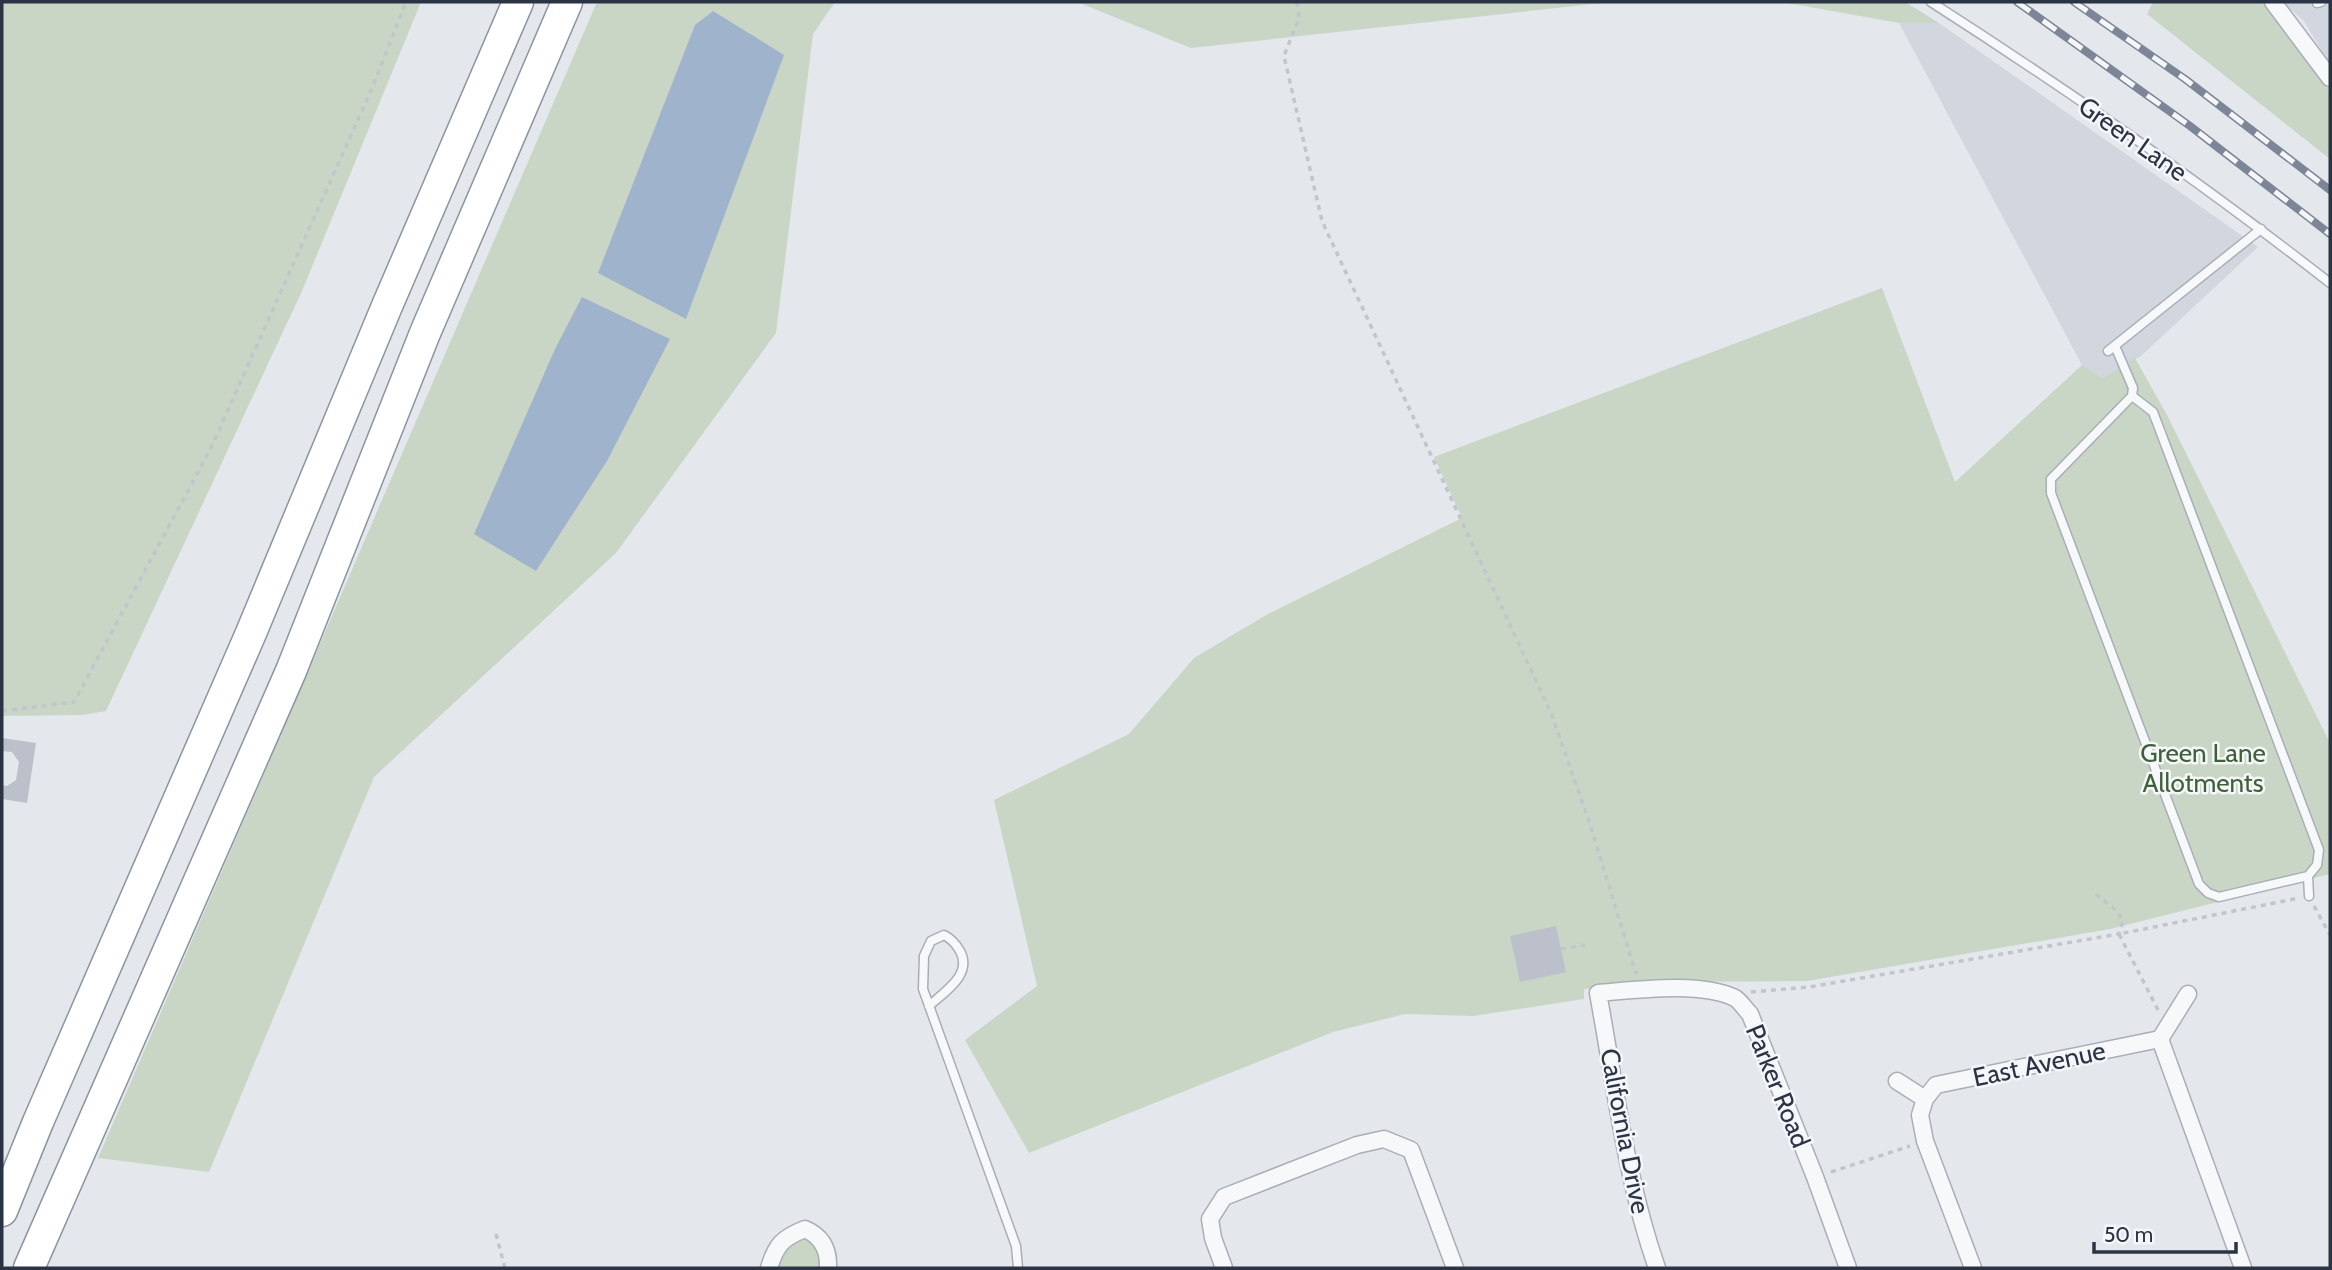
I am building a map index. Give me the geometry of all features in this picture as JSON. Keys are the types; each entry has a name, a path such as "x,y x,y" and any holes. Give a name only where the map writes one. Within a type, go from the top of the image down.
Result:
{"highway":[{"path":"2,1211 43,1109 251,633 387,306 518,2"},
{"path":"29,1268 291,671 425,333 567,2"}],"street":[{"path":"2273,2 2330,78"},
{"name":"Parker Road","path":"1598,993 1703,990 1736,999 1750,1014 1848,1268"},
{"name":"California Drive","path":"1598,993 1633,1181 1657,1268"},
{"path":"2189,994 2163,1033 2243,1268"},
{"name":"East Avenue","path":"1925,1099 1936,1085 2163,1033"},
{"path":"1897,1081 1925,1099 1920,1115 1925,1141 1973,1268"},
{"path":"1224,1268 1213,1238 1210,1219 1224,1197 1357,1146 1384,1139 1411,1150 1455,1268"},
{"path":"769,1268 775,1249 789,1236 805,1229 816,1234 825,1248 828,1268"}],"lane":[{"name":"Green Lane","path":"1931,2 2001,47 2261,229 2330,283"},
{"path":"2132,396 2153,412 2319,850 2317,865 2308,876 2219,897 2208,893 2199,884 2050,493 2051,479 2132,396 2133,388 2111,349 2261,229"},
{"path":"2308,876 2309,896"},
{"path":"929,1006 963,973 965,962 962,954 951,939 944,935 931,941 924,956 923,989 929,1006 1016,1246 1018,1268"}],"path":[{"path":"2,711 75,702 209,450 373,86 406,2"},
{"path":"1297,2 1300,18 1284,56 1322,221 1550,713 1590,824 1640,990"},
{"path":"2094,892 2117,911 2123,921 2119,934 2163,1033"},
{"path":"1736,999 1754,990 1808,987 2119,934 2309,896 2330,934"},
{"path":"1561,949 1585,945"},
{"path":"1815,1177 1925,1141"},
{"path":"496,1234 505,1268"}],"shaded area":[{"path":"2283,2 2330,2 2330,65 2304,21"},
{"path":"1899,23 1939,23 2258,247 2141,356 2103,378 2082,365"}],"green space":[{"path":"2,2 421,2 302,291 106,711 82,715 2,716"},
{"path":"597,2 835,2 813,34 776,333 616,553 374,777 209,1172 98,1158"},
{"path":"1077,2 1612,2 1191,48"},
{"path":"1782,2 1905,2 1939,23 1899,23"},
{"path":"2153,2 2264,2 2330,91 2330,159 2147,14"},
{"name":"Green Lane Allotments","path":"1882,288 1955,482 2082,365 2103,378 2135,358 2167,415 2330,743 2330,874 2110,929 1807,981 1662,982 1584,989 1584,999 1473,1016 1405,1014 1333,1032 1029,1153 965,1040 1037,986 994,800 1129,734 1194,658 1268,614 1462,518 1434,457"},
{"path":"805,1229 828,1268 769,1268 788,1236"}],"water":[{"path":"713,11 784,55 686,319 598,273 695,25"},
{"path":"582,297 670,339 607,461 536,571 474,534 555,349"}],"building":[{"path":"2,738 36,743 27,803 2,799 2,785 7,786 16,780 19,762 12,752 2,751"},
{"path":"1556,926 1566,972 1520,982 1510,936"}],"railway":[{"path":"2017,2 2190,126 2330,234"},
{"path":"2074,2 2185,79 2330,190"}]}
